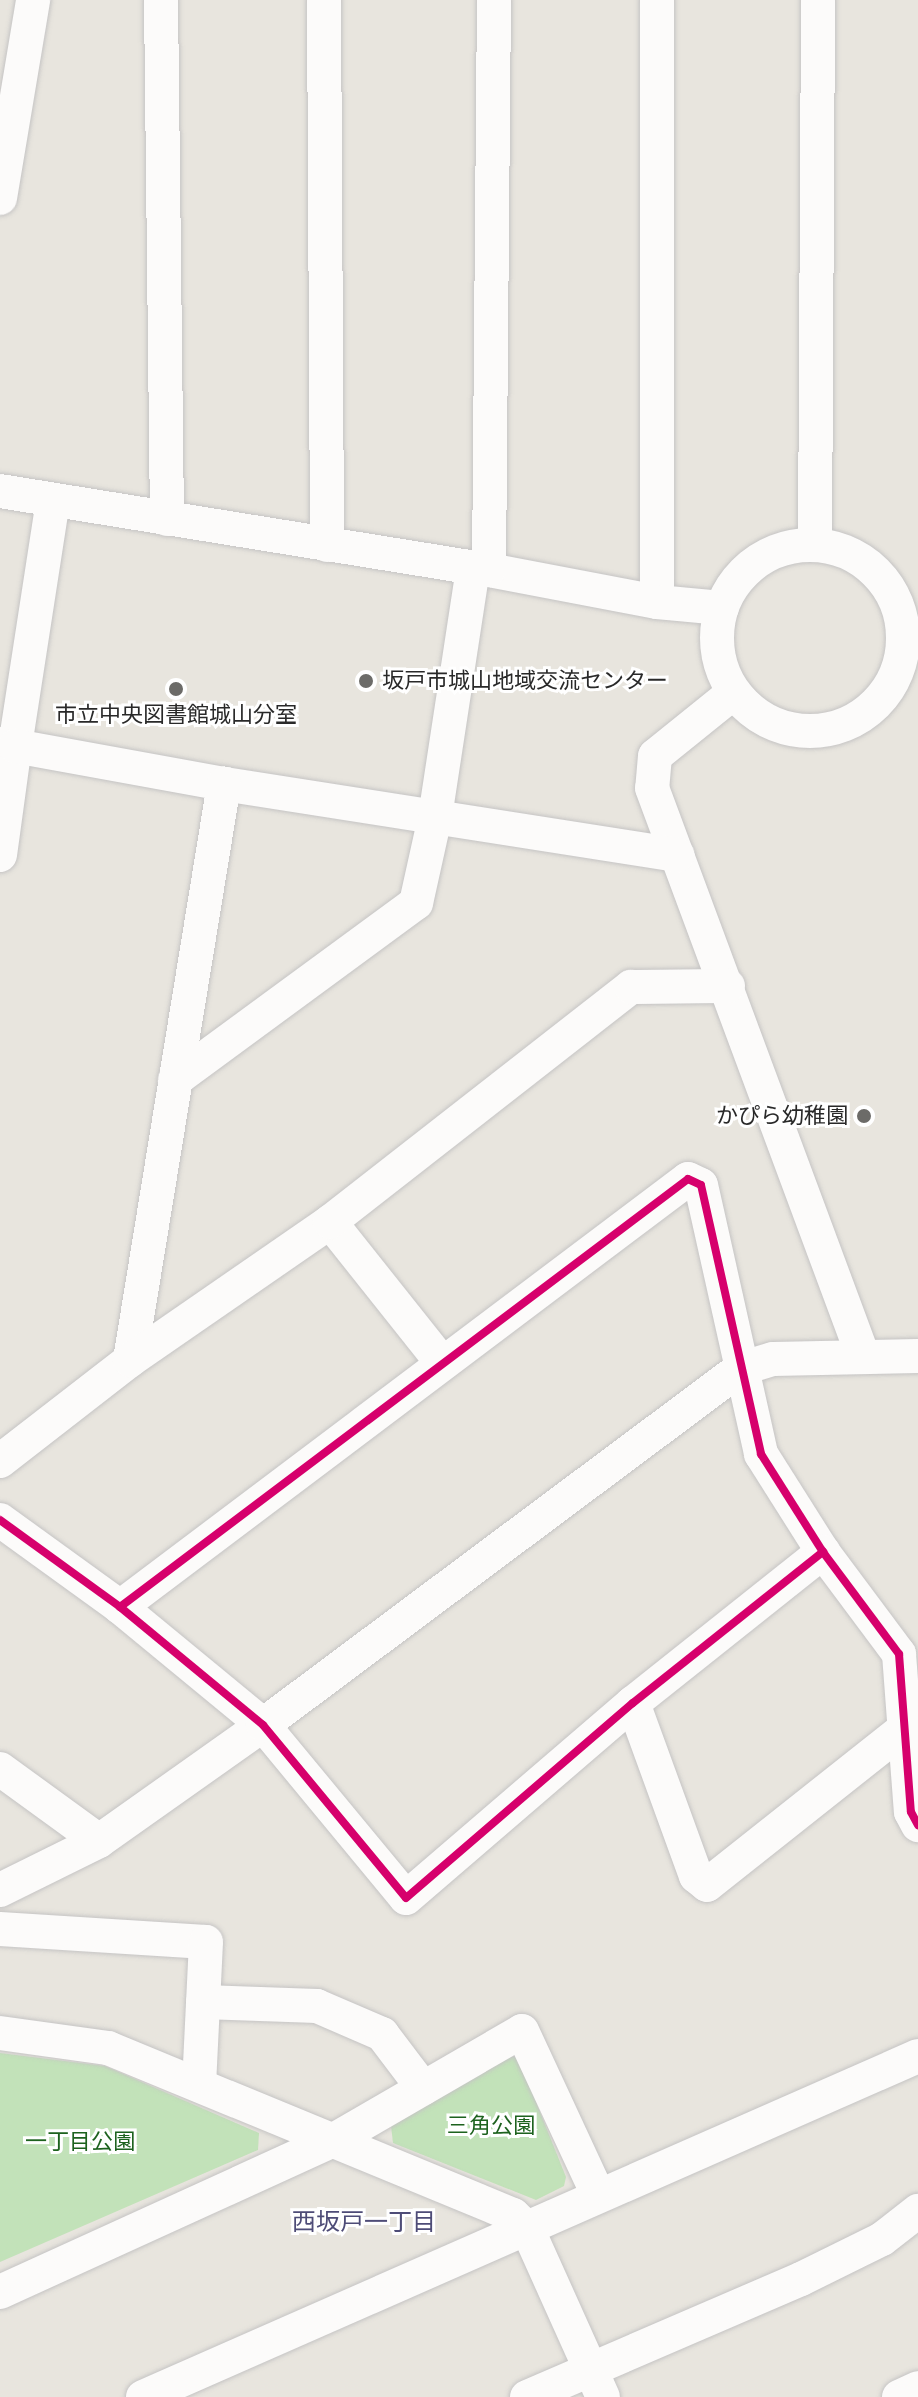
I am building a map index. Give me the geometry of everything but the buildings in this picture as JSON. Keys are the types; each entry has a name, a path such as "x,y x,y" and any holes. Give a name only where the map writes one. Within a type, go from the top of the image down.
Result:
{"street":[{"path":"0,198 33,0"},
{"path":"161,0 167,519"},
{"path":"324,0 327,545"},
{"path":"175,1080 416,903 481,570 494,0"},
{"path":"657,0 657,602"},
{"path":"815,545 818,0"},
{"path":"0,491 657,602 722,608"},
{"path":"0,855 8,745 53,501"},
{"path":"815,545 850,554 879,575 897,605 909,660 871,707 833,727 804,730 776,724 751,710 733,693 719,657 717,632 722,608 735,582 757,561 785,548 815,545"},
{"path":"733,693 655,756 652,788 863,1356"},
{"path":"8,745 224,784 677,855"},
{"path":"130,1360 224,784"},
{"path":"0,1461 130,1360 330,1222 631,987 728,986"},
{"path":"120,1607 688,1179 701,1185 740,1369 766,1464 823,1552 899,1654 911,1812 918,1825"},
{"path":"330,1222 442,1363"},
{"path":"0,1890 99,1841 263,1725 740,1369 773,1359 918,1356"},
{"path":"0,1520 120,1607 263,1725 406,1898 633,1703 823,1552"},
{"path":"633,1703 696,1876 707,1885 906,1727"},
{"path":"0,1769 99,1841"},
{"path":"0,1929 206,1942 199,2083"},
{"path":"203,2002 317,2006 382,2034 423,2088"},
{"path":"0,2292 334,2140 522,2031 598,2195"},
{"path":"0,2033 108,2048 513,2215 527,2228 597,2383"},
{"path":"143,2397 918,2056"},
{"path":"527,2397 597,2383 882,2239 918,2211"},
{"path":"899,2397 918,2388"}],"green space":[{"name":"一丁目公園","path":"0,2053 105,2066 259,2133 258,2150 0,2262"},
{"name":"三角公園","path":"502,2056 518,2057 566,2177 564,2186 536,2200 393,2143 391,2126"}],"cycle path":[{"path":"120,1607 688,1179 701,1185 761,1454 823,1552 899,1654 911,1812 918,1825"},
{"path":"0,1520 120,1607 263,1725 406,1898 633,1703 823,1552"}],"place":[{"name":"坂戸市城山地域交流センター","path":"366,681"},
{"name":"市立中央図書館城山分室","path":"176,689"},
{"name":"かぴら幼稚園","path":"864,1116"}],"district":[{"name":"西坂戸一丁目","path":"364,2222"}]}
